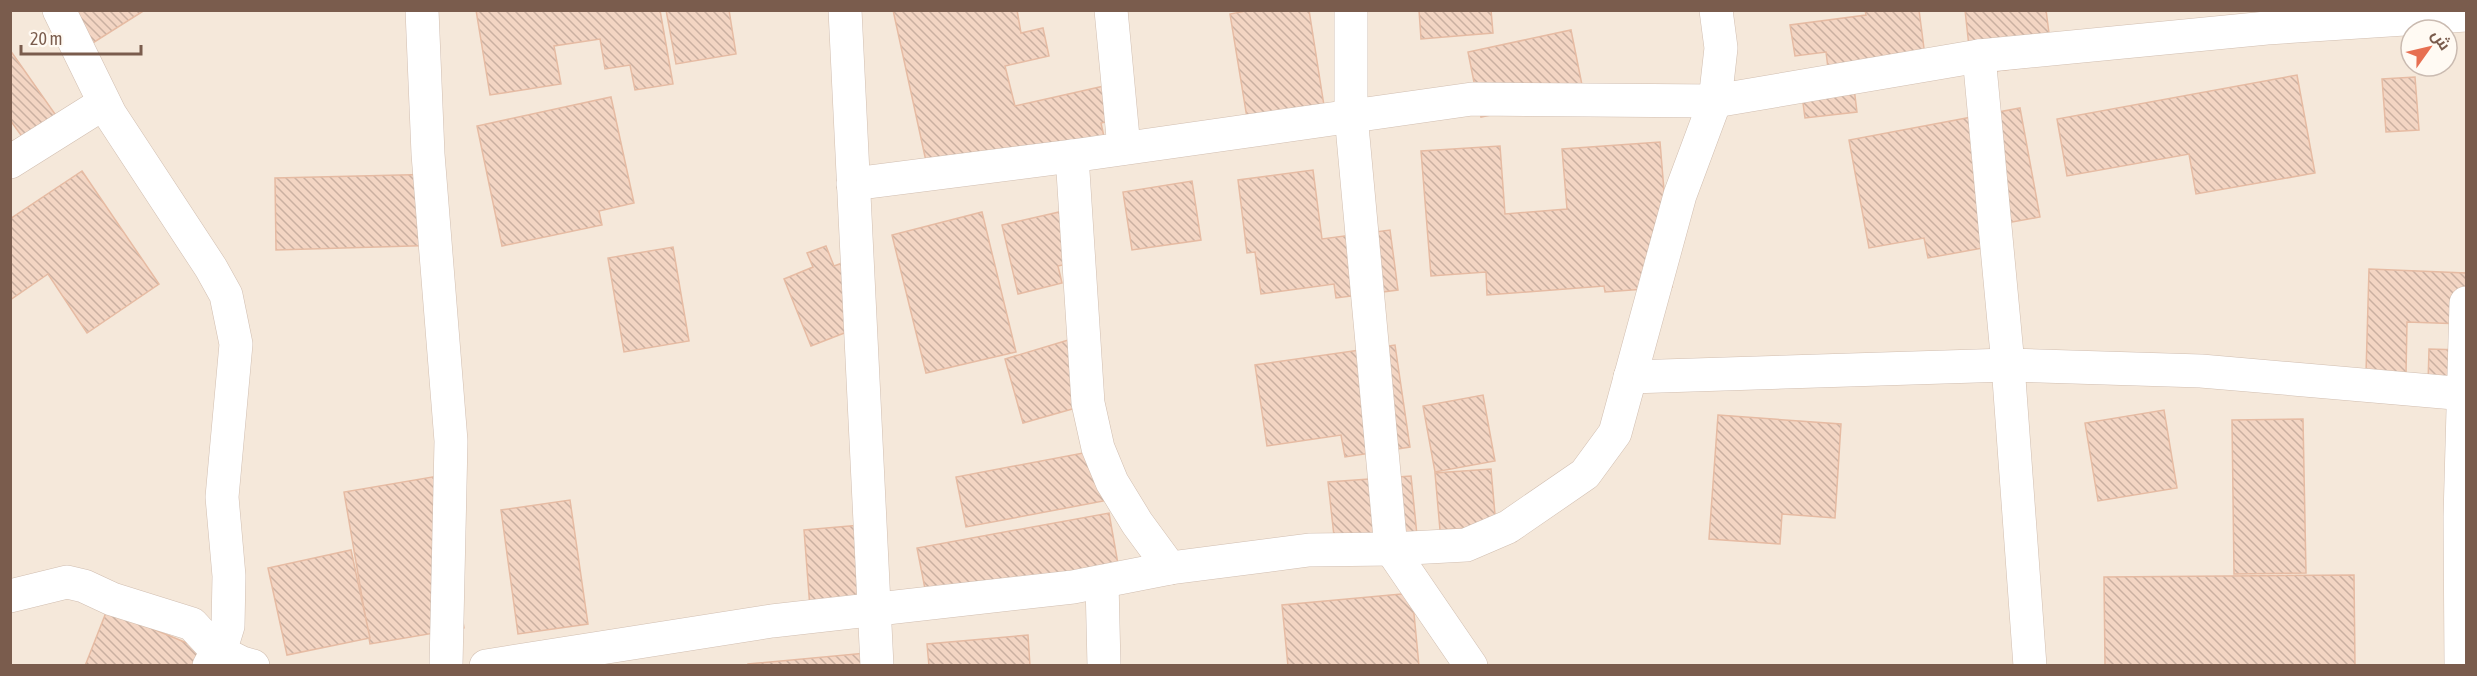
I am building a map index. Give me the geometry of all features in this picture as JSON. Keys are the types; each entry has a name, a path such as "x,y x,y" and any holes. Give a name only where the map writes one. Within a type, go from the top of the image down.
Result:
{"street":[{"path":"59,10 104,103 225,295 236,344 222,497 229,576 228,626 224,639 212,658"},
{"path":"422,10 428,154 451,441 446,666"},
{"path":"845,10 877,666"},
{"path":"1111,10 1124,148"},
{"path":"1351,10 1351,115 1391,549 1471,666"},
{"path":"486,666 772,621 1073,587 1170,568 1309,550 1466,545 1508,527 1585,474 1615,433 1680,195 1715,101 1721,48 1716,10"},
{"path":"854,184 1072,156 1472,99 1715,101 1979,56 2267,28 2466,15"},
{"path":"1979,56 2008,364 2031,666"},
{"path":"10,162 104,103"},
{"path":"1072,156 1088,403 1098,448 1112,482 1137,524 1170,568"},
{"path":"2461,666 2460,517 2466,303"},
{"path":"1630,377 2008,364 2201,371 2465,394"},
{"path":"10,596 67,582 84,586 112,599 192,624 212,658"},
{"path":"1102,582 1104,666"},
{"path":"212,658 253,666"}],"shaded area":[{"path":"11,11 2466,11 2466,665 11,665"}],"building":[{"path":"50,10 145,10 77,53"},
{"path":"476,10 660,10 673,84 635,90 630,65 605,69 600,39 554,46 561,84 490,95"},
{"path":"666,10 729,10 736,54 676,64"},
{"path":"893,10 1017,10 1021,33 1043,28 1049,56 1005,66 1015,106 1122,82 1129,117 1101,123 1106,146 931,184"},
{"path":"1251,10 1309,10 1325,112 1248,124 1230,14"},
{"path":"1419,10 1491,10 1493,33 1421,39"},
{"path":"1865,10 1919,10 1928,79 1854,88 1857,112 1805,118 1801,88 1830,84 1826,52 1795,56 1790,25 1866,15"},
{"path":"1965,10 2046,10 2053,64 1972,74"},
{"path":"1571,30 1584,95 1481,117 1468,52"},
{"path":"10,50 62,124 29,146 10,120"},
{"path":"2297,75 2315,173 2196,194 2189,154 2067,176 2057,119"},
{"path":"2415,78 2419,130 2386,132 2382,79"},
{"path":"611,97 634,203 599,211 602,225 502,246 477,126"},
{"path":"2020,108 2040,217 1990,226 1994,246 1928,258 1924,238 1869,248 1849,140"},
{"path":"1660,142 1672,287 1605,292 1604,286 1487,295 1486,272 1431,276 1421,151 1500,146 1505,214 1567,209 1562,149"},
{"path":"1313,170 1322,239 1390,230 1398,290 1336,298 1334,284 1261,294 1255,252 1247,253 1238,180"},
{"path":"82,171 159,284 87,333 48,274 10,300 10,219"},
{"path":"442,174 445,245 276,250 275,178"},
{"path":"1192,181 1201,240 1132,250 1123,192"},
{"path":"1068,210 1080,261 1058,266 1062,283 1018,294 1002,225"},
{"path":"982,212 1016,352 926,373 892,235"},
{"path":"826,246 834,266 845,262 870,323 811,346 784,279 813,267 807,253"},
{"path":"673,247 689,341 624,352 608,258"},
{"path":"2369,269 2466,273 2466,385 2428,384 2429,349 2463,350 2464,324 2407,322 2406,374 2366,373"},
{"path":"1085,335 1104,400 1023,423 1005,359"},
{"path":"1395,345 1410,447 1345,457 1341,435 1267,446 1255,365"},
{"path":"1483,395 1495,461 1435,472 1423,406"},
{"path":"2164,410 2177,488 2098,501 2085,423"},
{"path":"1718,415 1841,424 1835,518 1782,514 1780,544 1709,539"},
{"path":"2303,419 2306,573 2234,574 2232,420"},
{"path":"1104,449 1114,499 966,527 956,477"},
{"path":"1491,469 1496,526 1440,530 1435,473"},
{"path":"438,476 464,628 370,644 344,492"},
{"path":"1411,476 1418,545 1336,554 1328,482"},
{"path":"570,500 588,624 518,634 501,510"},
{"path":"1109,513 1118,564 927,599 917,548"},
{"path":"872,524 879,602 810,608 804,530"},
{"path":"351,550 370,638 287,655 268,568"},
{"path":"2354,575 2355,666 2105,666 2104,577"},
{"path":"1412,593 1419,666 1288,666 1282,605"},
{"path":"107,610 228,660 226,666 85,666"},
{"path":"1028,635 1030,666 929,666 927,644"},
{"path":"877,652 879,666 748,666 748,664"}]}
